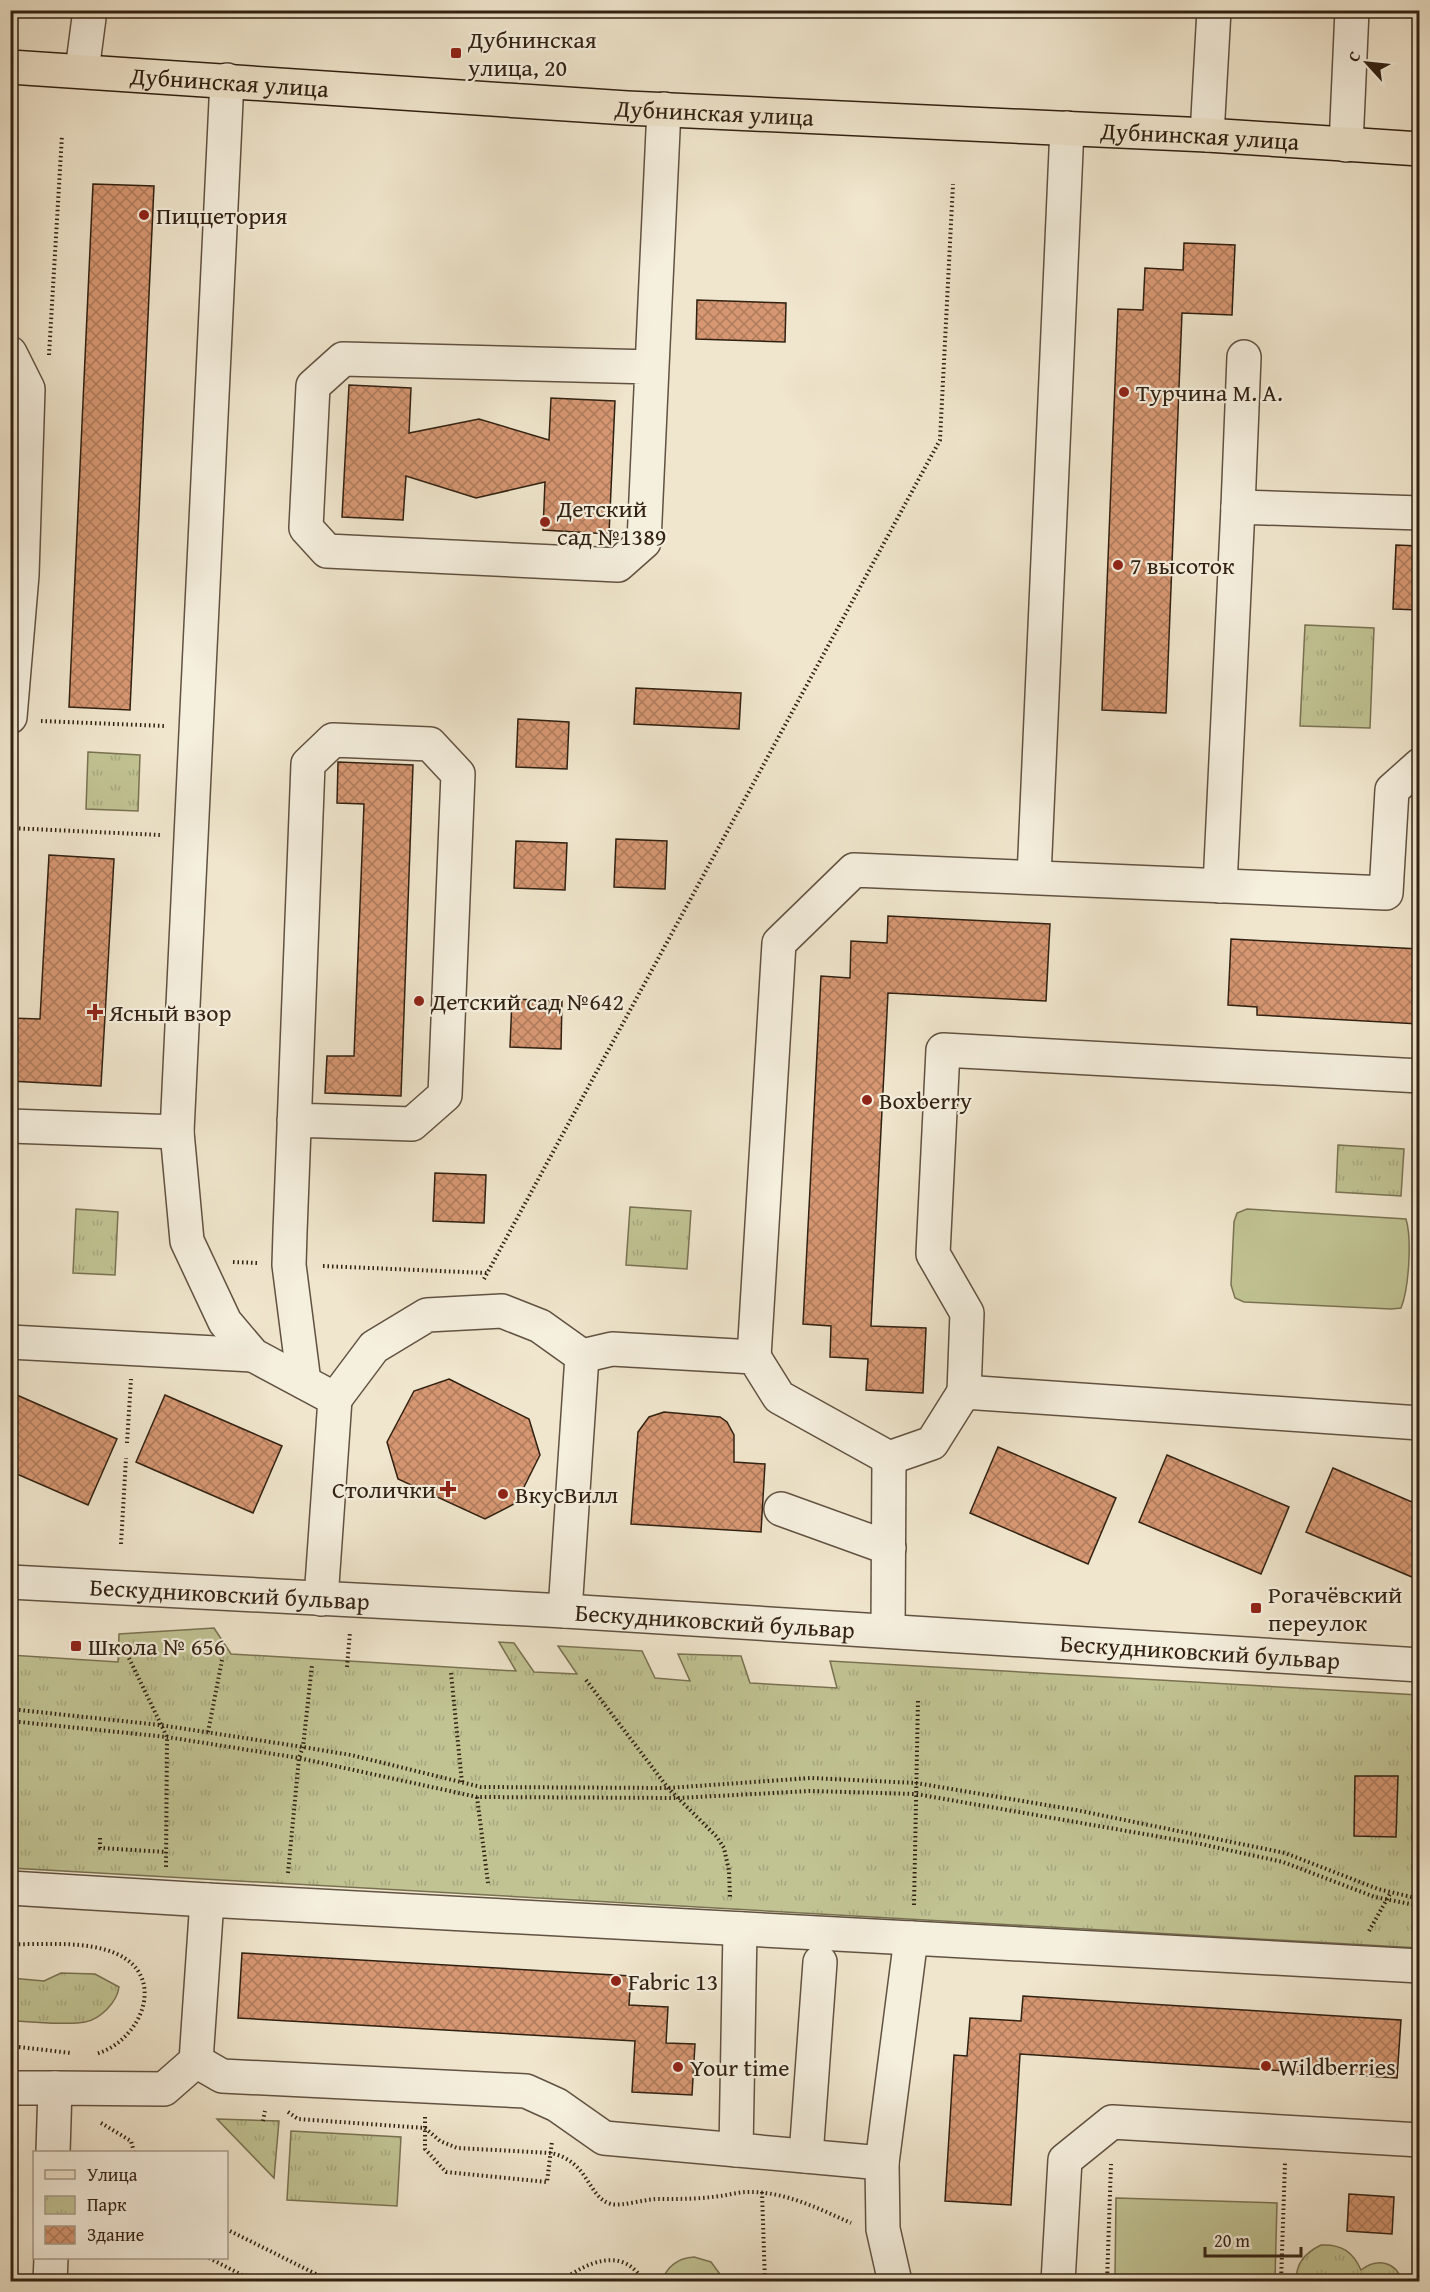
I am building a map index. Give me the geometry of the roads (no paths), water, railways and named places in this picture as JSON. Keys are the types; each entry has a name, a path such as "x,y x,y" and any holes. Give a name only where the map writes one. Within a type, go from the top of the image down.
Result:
{"main road":[{"name":"Дубнинская улица","path":"10,67 664,109 1207,135 1419,149"}],"street":[{"path":"82,71 90,10"},
{"path":"1207,135 1214,10"},
{"path":"1346,145 1352,10"},
{"path":"227,80 177,1131 187,1241 225,1322 253,1354 335,1399"},
{"path":"652,367 343,359 312,386 306,528 327,551 618,565 644,542 664,109"},
{"path":"1034,877 1067,128"},
{"path":"10,353 28,389 16,574 22,719"},
{"path":"1220,886 1244,357"},
{"path":"1238,507 1419,513"},
{"path":"294,1120 412,1124 445,1095 458,774 430,744 333,740 308,764 294,1120 289,1265 304,1382"},
{"path":"1419,765 1392,790 1386,893 854,870 780,944 754,1357 779,1397 889,1458 932,1443 964,1392 968,1313 933,1254 943,1050 1419,1076"},
{"path":"10,1126 177,1131"},
{"path":"321,1599 335,1399 374,1347 428,1315 502,1311 540,1326 582,1356 612,1349 754,1357"},
{"path":"10,1342 253,1354"},
{"path":"565,1611 582,1356"},
{"path":"964,1392 1419,1423"},
{"path":"888,1631 889,1458"},
{"path":"781,1509 889,1548"},
{"name":"Бескудниковский бульвар","path":"10,1582 565,1611 1419,1665"},
{"path":"10,1888 1419,1966"},
{"path":"10,2088 164,2089 196,2061 207,1900"},
{"path":"735,1928 736,2150"},
{"path":"895,2282 883,2229 882,2163 913,1938"},
{"path":"806,2156 820,1962"},
{"path":"196,2061 222,2076 526,2091 557,2105 604,2138 882,2163"},
{"path":"53,2151 54,2088"},
{"path":"1058,2282 1065,2160 1112,2122 1419,2140"},
{"path":"50,2282 51,2259"}],"place":[{"name":"Дубнинская улица, 20","path":"456,53"},
{"name":"Пиццетория","path":"144,215"},
{"name":"Турчина М. А.","path":"1124,392"},
{"name":"Детский сад №1389","path":"545,522"},
{"name":"7 высоток","path":"1118,565"},
{"name":"Детский сад №642","path":"419,1001"},
{"name":"Ясный взор","path":"95,1012"},
{"name":"Boxberry","path":"867,1100"},
{"name":"Столички","path":"448,1489"},
{"name":"ВкусВилл","path":"503,1494"},
{"name":"Рогачёвский переулок","path":"1256,1608"},
{"name":"Школа № 656","path":"76,1646"},
{"name":"Fabric 13","path":"616,1981"},
{"name":"Wildberries","path":"1266,2066"},
{"name":"Your time","path":"678,2067"}]}
